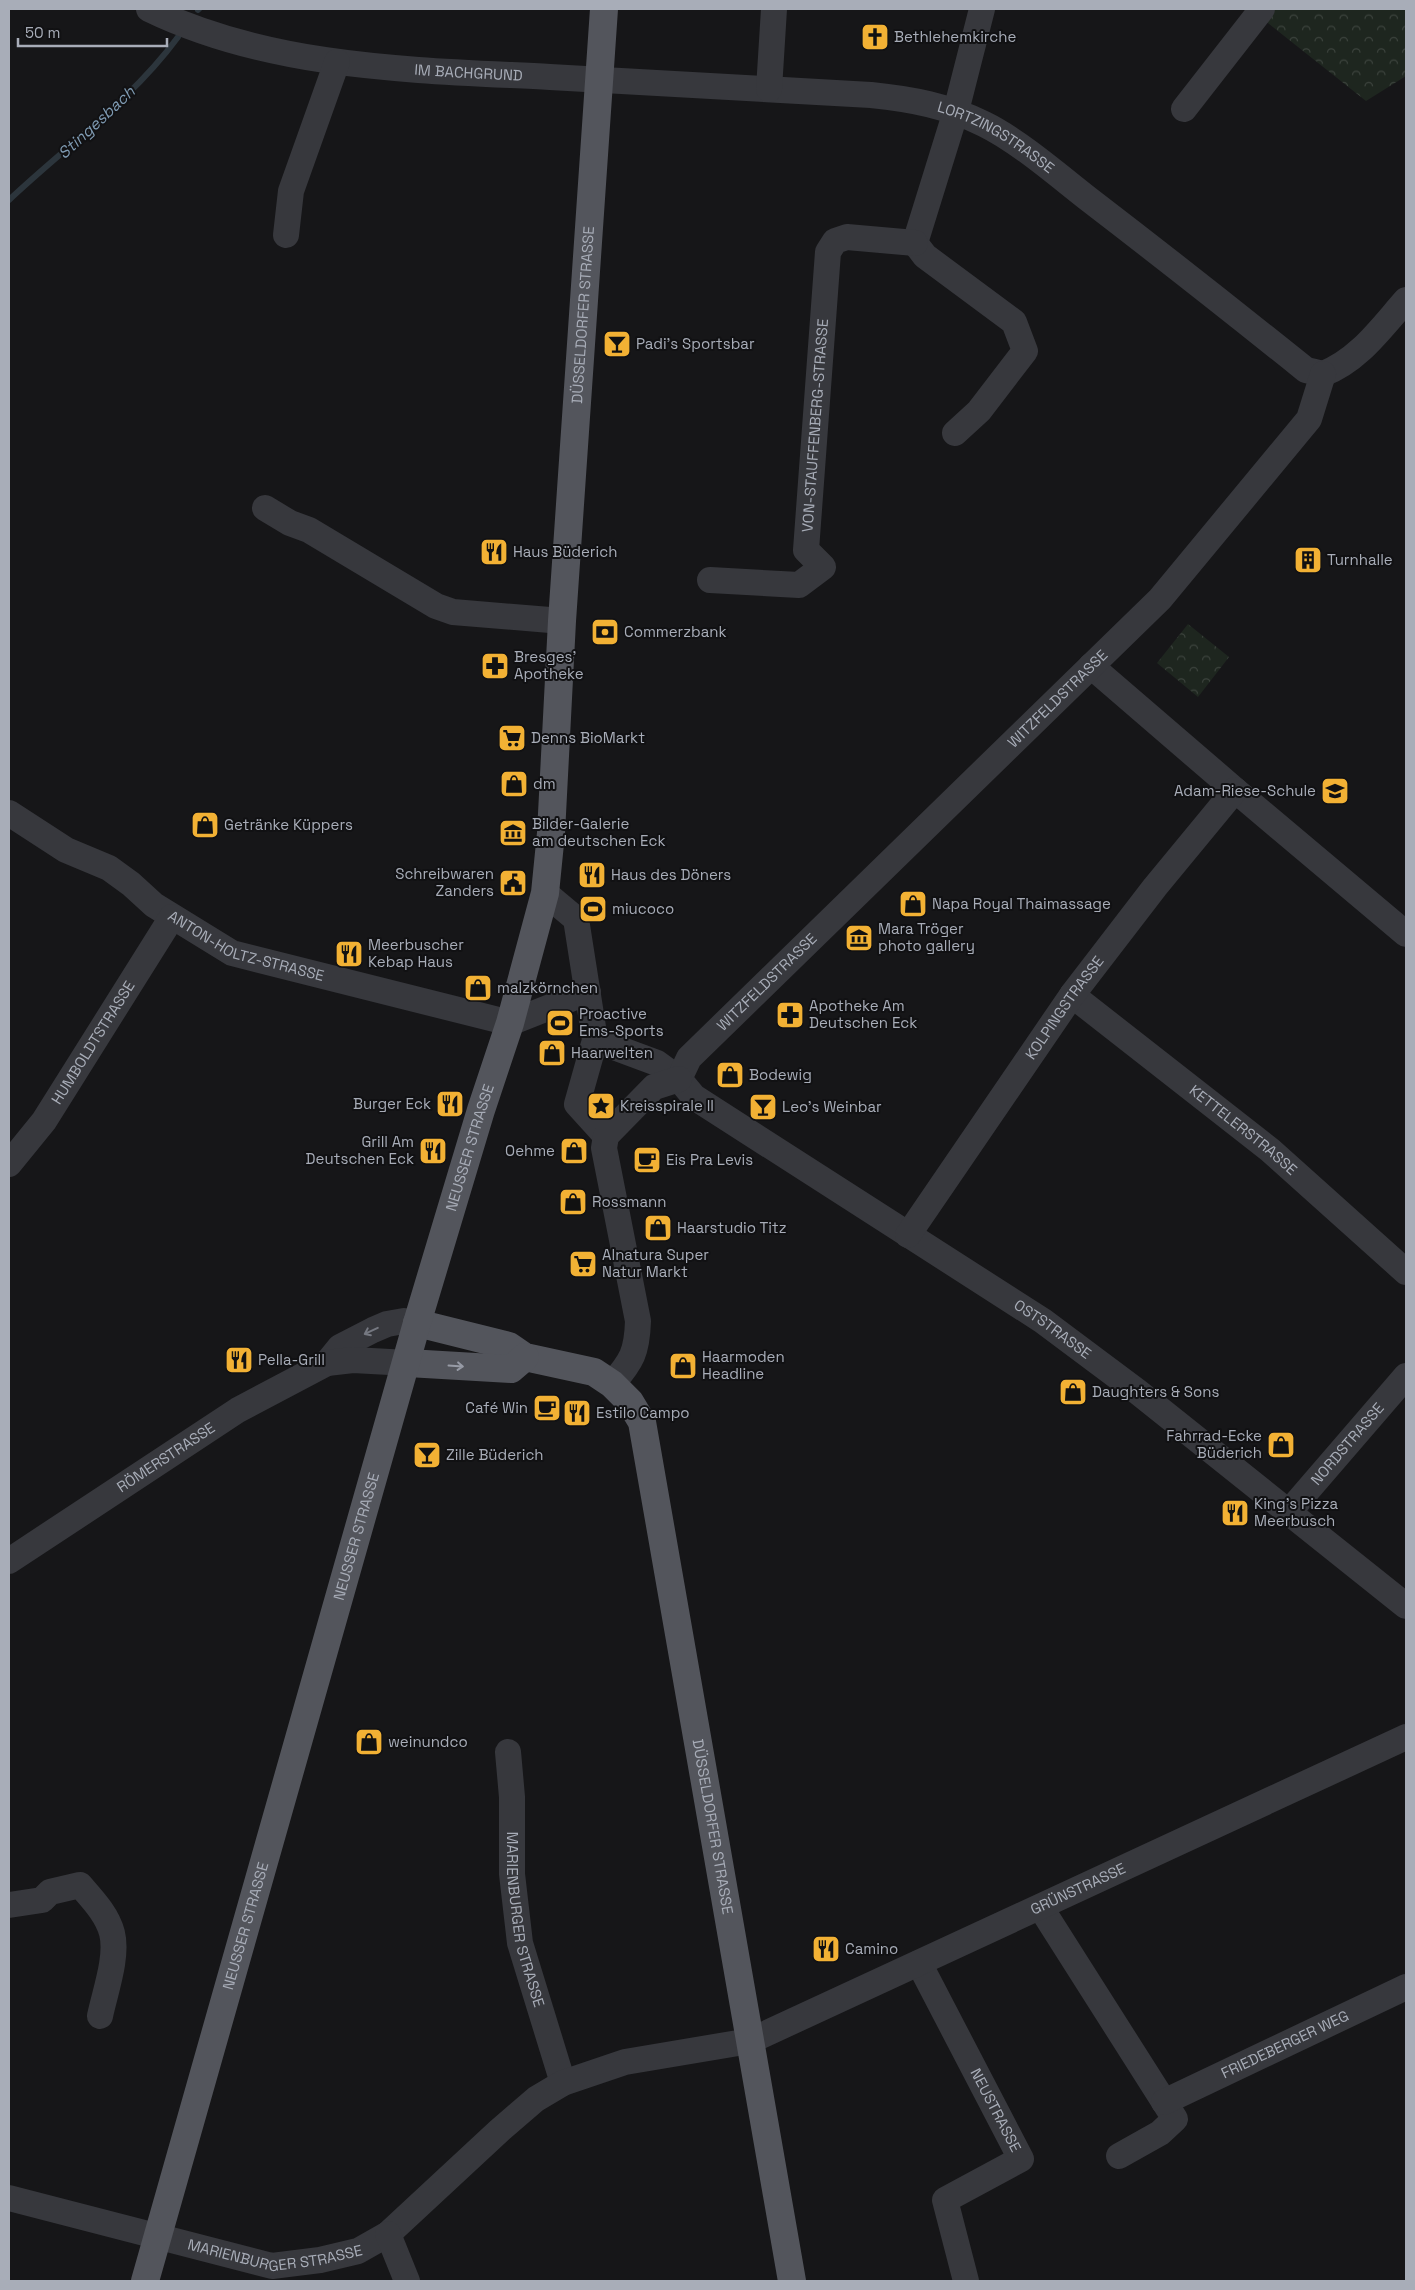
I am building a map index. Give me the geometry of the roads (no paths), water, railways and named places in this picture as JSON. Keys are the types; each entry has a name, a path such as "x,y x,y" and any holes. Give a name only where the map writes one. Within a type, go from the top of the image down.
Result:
{"main road":[{"name":"DÜSSELDORFER STRASSE","path":"554,790 562,621 604,9"},
{"name":"NEUSSER STRASSE","path":"145,2281 418,1323 481,1110 510,1023 546,893 554,790"},
{"name":"DÜSSELDORFER STRASSE","path":"418,1323 509,1346 525,1357 594,1372 612,1384 634,1408 642,1422 647,1440 792,2281"},
{"path":"408,1363 511,1369 525,1357"}],"street":[{"name":"IM BACHGRUND","path":"150,9 216,34 267,49 337,62 600,80"},
{"path":"769,89 774,9"},
{"path":"955,433 979,411 1025,351 1014,322 926,256 915,243 956,111 982,9"},
{"path":"1184,109 1262,9"},
{"path":"286,235 291,191 337,62"},
{"name":"LORTZINGSTRASSE","path":"600,80 871,95 914,99 956,111 986,124 1018,146 1146,243 1306,370 1323,374"},
{"name":"VON-STAUFFENBERG-STRASSE","path":"710,580 799,585 824,567 806,550 828,252 835,241 846,237 915,243"},
{"path":"1323,374 1339,368 1355,356 1406,300"},
{"name":"WITZFELDSTRASSE","path":"679,1080 689,1058 1160,599 1309,419 1323,374"},
{"path":"265,508 290,523 309,530 436,606 453,612 562,621"},
{"path":"1091,666 1234,790 1406,934"},
{"name":"KOLPINGSTRASSE","path":"908,1235 1072,995 1155,887 1234,790"},
{"name":"ANTON-HOLTZ-STRASSE","path":"9,813 66,850 109,868 172,918 232,953 510,1023"},
{"path":"546,893 576,920 595,1040 577,1104 606,1136"},
{"name":"HUMBOLDTSTRASSE","path":"9,1164 44,1121 172,918"},
{"path":"510,1023 588,992"},
{"name":"KETTELERSTRASSE","path":"1072,995 1270,1150 1406,1272"},
{"path":"595,1040 657,1063 679,1080"},
{"path":"612,1384 627,1367 637,1346 638,1321 604,1148 606,1136 654,1087 679,1080"},
{"name":"OSTSTRASSE","path":"679,1080 694,1097 1043,1321 1138,1392 1406,1606"},
{"name":"RÖMERSTRASSE","path":"327,1363 340,1347 373,1330 388,1324 404,1321 418,1323"},
{"name":"RÖMERSTRASSE","path":"9,1561 238,1410 327,1363 353,1360 408,1363"},
{"name":"NORDSTRASSE","path":"1288,1513 1406,1376"},
{"name":"GRÜNSTRASSE","path":"750,2041 1041,1908 1406,1737"},
{"name":"MARIENBURGER STRASSE","path":"508,1752 512,1798 512,1874 520,1943 563,2083"},
{"path":"9,1906 42,1900 50,1892 80,1885 100,1908 112,1933 112,1964 100,2016"},
{"path":"1041,1908 1175,2119 1160,2133 1119,2156"},
{"name":"NEUSTRASSE","path":"919,1963 1021,2159 945,2200 966,2281"},
{"name":"FRIEDEBERGER WEG","path":"1164,2102 1406,1987"},
{"name":"MARIENBURGER STRASSE","path":"9,2198 157,2238 272,2266 320,2260 358,2251 388,2234 500,2130 536,2099 563,2083 626,2062 750,2041"},
{"path":"388,2234 407,2281"}],"waterway":[{"name":"Stingesbach","path":"9,200 140,82 178,37"}],"place":[{"name":"Bethlehemkirche","path":"875,37"},
{"name":"Padi's Sportsbar","path":"617,344"},
{"name":"Haus Büderich","path":"494,552"},
{"name":"Turnhalle","path":"1308,560"},
{"name":"Commerzbank","path":"605,632"},
{"name":"Bresges' Apotheke","path":"495,666"},
{"name":"Denns BioMarkt","path":"512,738"},
{"name":"dm","path":"514,784"},
{"name":"Adam-Riese-Schule","path":"1335,791"},
{"name":"Getränke Küppers","path":"205,825"},
{"name":"Bilder-Galerie am deutschen Eck","path":"513,833"},
{"name":"Haus des Döners","path":"592,875"},
{"name":"Schreibwaren Zanders","path":"513,883"},
{"name":"Napa Royal Thaimassage","path":"913,904"},
{"name":"miucoco","path":"593,909"},
{"name":"Mara Tröger photo gallery","path":"859,938"},
{"name":"Meerbuscher Kebap Haus","path":"349,954"},
{"name":"malzkörnchen","path":"478,988"},
{"name":"Apotheke Am Deutschen Eck","path":"790,1015"},
{"name":"Proactive Ems-Sports","path":"560,1023"},
{"name":"Haarwelten","path":"552,1053"},
{"name":"Bodewig","path":"730,1075"},
{"name":"Burger Eck","path":"450,1104"},
{"name":"Kreisspirale II","path":"601,1106"},
{"name":"Leo's Weinbar","path":"763,1107"},
{"name":"Grill Am Deutschen Eck","path":"433,1151"},
{"name":"Oehme","path":"574,1151"},
{"name":"Eis Pra Levis","path":"647,1160"},
{"name":"Rossmann","path":"573,1202"},
{"name":"Haarstudio Titz","path":"658,1228"},
{"name":"Alnatura Super Natur Markt","path":"583,1264"},
{"name":"Pella-Grill","path":"239,1360"},
{"name":"Haarmoden Headline","path":"683,1366"},
{"name":"Daughters & Sons","path":"1073,1392"},
{"name":"Café Win","path":"547,1408"},
{"name":"Estilo Campo","path":"577,1413"},
{"name":"Fahrrad-Ecke Büderich","path":"1281,1445"},
{"name":"Zille Büderich","path":"427,1455"},
{"name":"King's Pizza Meerbusch","path":"1235,1513"},
{"name":"weinundco","path":"369,1742"},
{"name":"Camino","path":"826,1949"}]}
